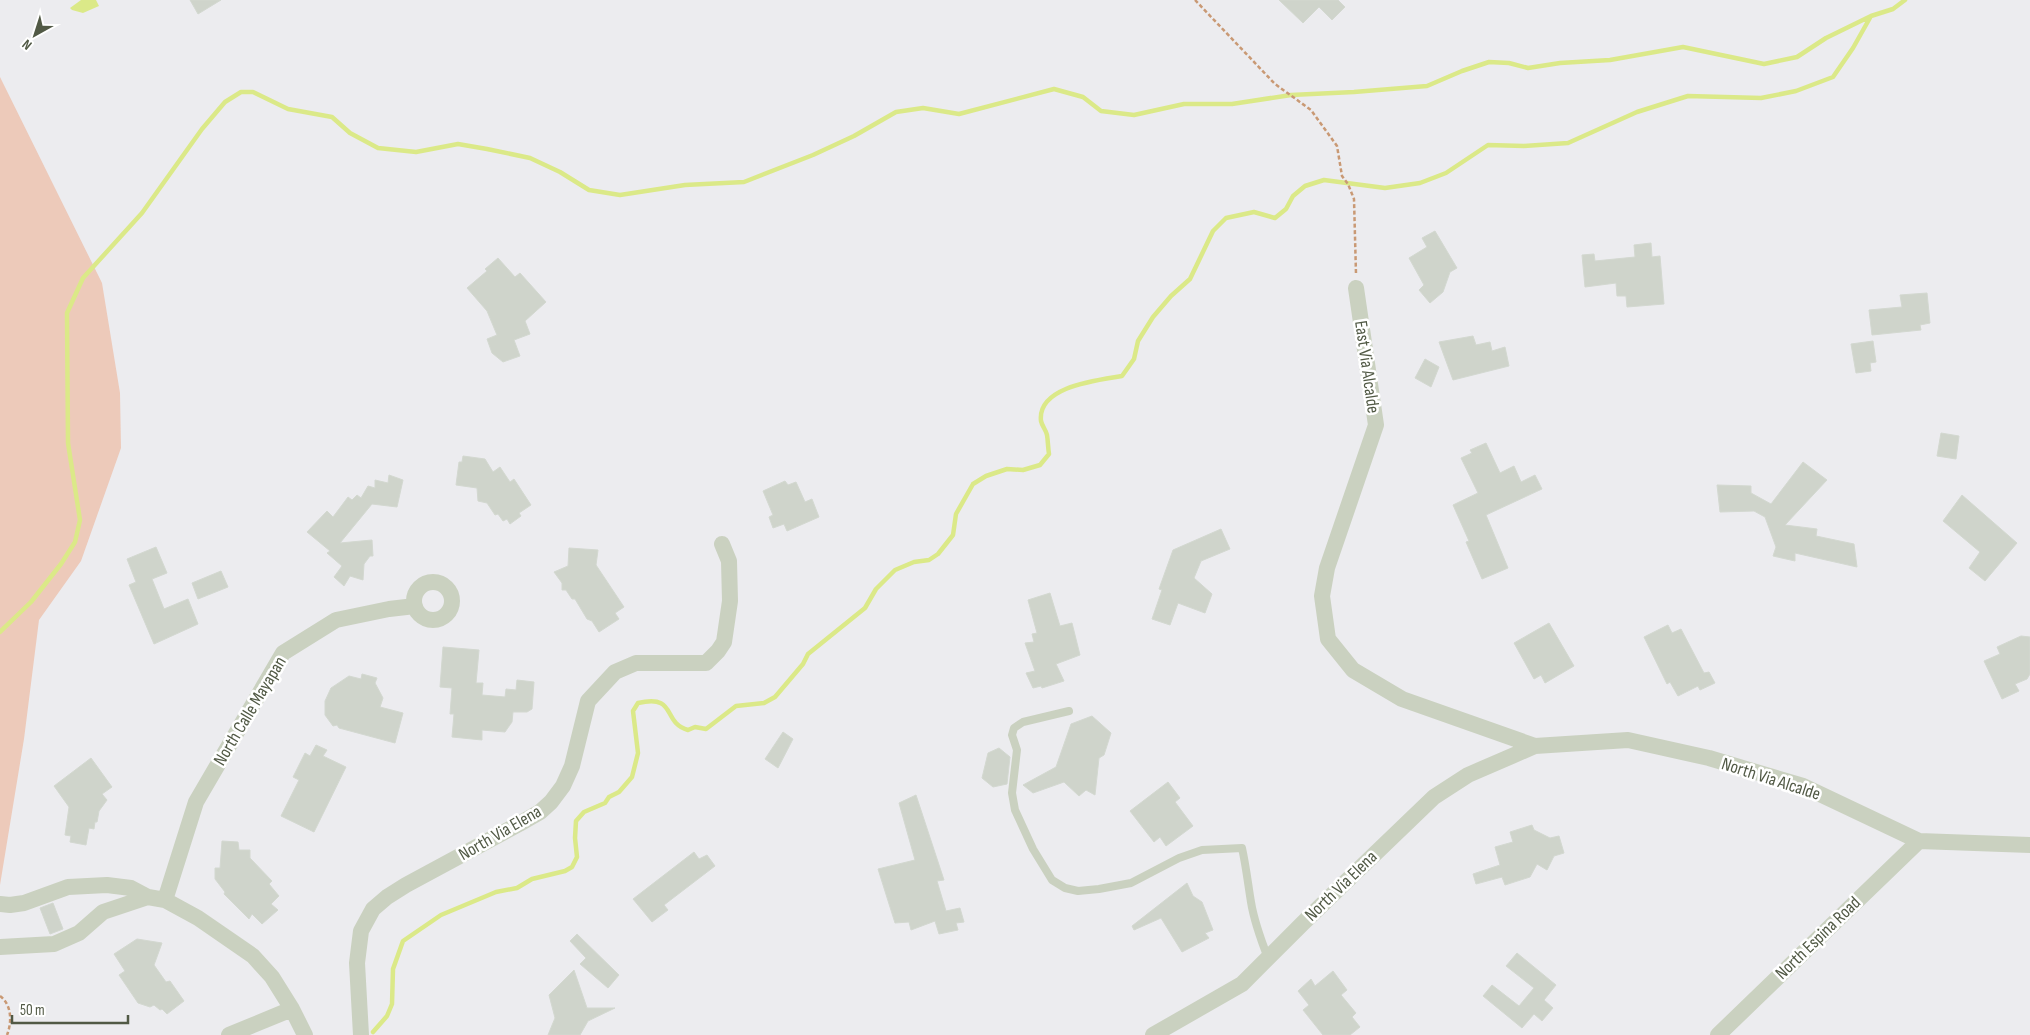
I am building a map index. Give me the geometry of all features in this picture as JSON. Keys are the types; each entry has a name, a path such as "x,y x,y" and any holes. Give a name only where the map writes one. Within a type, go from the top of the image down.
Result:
{"street":[{"name":"East Via Alcalde","path":"1356,288 1376,425 1327,568 1322,596 1328,639 1353,670 1402,699 1535,746"},
{"name":"North Via Elena","path":"361,1035 357,963 361,931 373,910 387,897 406,885 540,812 563,786 572,766 588,701 615,672 636,663 706,663 718,651 724,642 730,601 730,561 722,544"},
{"name":"North Calle Mayapan","path":"165,900 196,802 283,653 336,620 389,609 415,606"},
{"name":"North Via Alcalde","path":"1535,746 1628,740 1709,758 1803,786 1919,841 2030,845"},
{"name":"North Via Elena","path":"1153,1035 1242,984 1434,797 1468,775 1535,746"},
{"name":"North Espina Road","path":"1718,1035 1919,841"},
{"path":"0,904 24,903 68,887 87,885 131,888 148,897 165,900 198,918 253,956 272,978 292,1008 305,1035"},
{"path":"0,947 54,944 79,933 103,912 148,897"},
{"path":"229,1035 292,1008"}],"lane":[{"path":"1069,710 1023,722 1014,728 1012,735 1017,750 1012,792 1015,810 1033,849 1052,880 1065,888 1078,891 1099,889 1131,883 1179,858 1202,850 1242,848 1248,872 1251,903 1268,958"}],"path":[{"path":"1195,0 1275,84 1311,110 1337,146 1342,176 1348,184 1354,199 1356,288"},
{"path":"0,996 7,1002 11,1019 7,1035"}],"shaded area":[{"path":"81,0 96,0 99,6 83,13 70,8"},
{"path":"0,77 102,283 120,393 121,448 81,561 39,620 24,739 0,885"}],"building":[{"path":"190,0 221,0 198,14"},
{"path":"1279,0 1338,0 1345,7 1332,20 1319,7 1303,23"},
{"path":"1435,231 1457,268 1450,272 1443,292 1430,303 1419,290 1424,285 1409,258 1427,247 1422,238"},
{"path":"1651,243 1652,257 1660,256 1664,304 1627,307 1626,296 1617,296 1616,283 1585,287 1582,255 1594,254 1595,261 1635,257 1634,245"},
{"path":"498,258 515,277 520,273 546,302 525,321 530,334 514,340 520,356 503,362 492,353 487,339 497,335 487,311 467,288 487,271 485,269"},
{"path":"1927,293 1930,323 1920,325 1921,330 1872,335 1869,310 1902,307 1900,295"},
{"path":"1473,336 1476,345 1490,342 1492,351 1505,347 1509,366 1453,380 1439,342"},
{"path":"1873,341 1876,362 1870,363 1871,371 1856,373 1851,344"},
{"path":"1425,359 1439,367 1431,387 1415,378"},
{"path":"1941,433 1959,436 1956,459 1937,456"},
{"path":"1486,443 1500,473 1514,466 1521,482 1535,475 1542,489 1486,515 1508,568 1482,579 1466,542 1469,541 1453,505 1478,493 1461,458 1472,453 1470,450"},
{"path":"463,456 485,459 493,472 500,467 510,482 514,479 531,505 519,513 521,516 510,524 507,519 503,521 498,514 495,515 487,503 478,501 477,488 456,485 459,462 462,462"},
{"path":"1803,462 1827,480 1785,525 1817,529 1816,536 1854,544 1857,567 1795,553 1795,561 1773,556 1776,547 1765,517 1754,511 1720,512 1717,485 1751,486 1751,493 1771,504"},
{"path":"389,475 403,480 397,507 372,504 340,543 372,540 373,556 370,556 364,564 363,580 350,576 344,586 334,577 342,566 327,553 330,551 307,532 327,511 333,517 348,497 352,500 357,495 361,498 368,486 375,488 375,480 388,483"},
{"path":"785,481 788,485 796,482 805,502 812,499 819,517 787,531 784,524 773,528 769,517 773,515 763,491"},
{"path":"1962,495 2017,543 1985,581 1969,568 1980,552 1943,521"},
{"path":"1221,529 1230,549 1201,561 1194,578 1212,594 1205,613 1178,603 1170,625 1152,619 1162,590 1159,589 1173,550"},
{"path":"156,547 167,573 152,579 164,609 188,599 198,624 154,644 129,585 136,582 127,559"},
{"path":"569,548 598,550 596,565 624,607 615,613 619,619 599,632 592,621 587,619 575,599 572,599 566,590 562,590 562,583 554,572 568,566"},
{"path":"221,571 228,587 198,599 192,583"},
{"path":"1050,593 1060,626 1072,623 1080,655 1056,664 1064,681 1042,688 1041,686 1033,688 1026,673 1035,671 1025,643 1034,642 1032,634 1037,633 1028,600"},
{"path":"1549,623 1574,666 1545,683 1541,675 1534,679 1514,643"},
{"path":"1668,625 1672,633 1681,629 1704,673 1709,672 1715,683 1700,690 1698,686 1678,696 1670,682 1667,684 1644,637"},
{"path":"2021,636 2030,637 2030,674 2027,679 2015,684 2019,691 2002,699 1984,661 2000,654 1997,647"},
{"path":"443,647 479,650 476,683 483,683 482,695 505,697 506,689 516,690 517,680 534,682 532,709 527,712 513,712 512,722 505,732 482,730 482,740 452,737 454,714 450,714 452,688 440,687"},
{"path":"362,674 377,678 375,683 383,698 380,707 403,713 395,743 339,728 337,725 333,726 325,715 325,701 331,688 349,676 361,679"},
{"path":"1092,716 1111,733 1104,755 1099,758 1095,795 1086,790 1079,796 1064,782 1033,793 1023,785 1056,767 1071,724"},
{"path":"783,732 793,739 778,768 765,759"},
{"path":"316,745 327,750 323,756 346,767 314,832 281,816 299,780 293,777 305,753 310,756"},
{"path":"999,748 1010,757 1007,784 993,787 982,778 988,753"},
{"path":"91,758 112,787 102,794 107,800 99,811 94,829 89,828 86,845 70,842 71,836 65,835 69,807 54,786"},
{"path":"1168,782 1180,798 1175,802 1193,826 1166,846 1160,837 1154,842 1130,811"},
{"path":"916,795 944,880 937,881 946,911 960,908 964,922 956,923 958,930 939,934 935,921 911,930 909,922 895,923 878,869 915,860 899,803"},
{"path":"1532,825 1534,830 1550,838 1559,836 1564,853 1554,856 1547,870 1537,864 1530,877 1505,885 1502,877 1476,884 1473,874 1500,865 1495,847 1513,842 1510,832"},
{"path":"222,841 238,842 239,850 250,850 250,858 272,881 269,884 279,896 271,904 278,910 262,924 252,914 249,919 224,894 225,892 215,879 215,868 220,868"},
{"path":"694,852 699,859 707,855 715,866 664,905 668,910 652,922 633,899"},
{"path":"1187,883 1193,896 1202,902 1213,930 1205,933 1209,938 1182,952 1161,918 1134,930 1132,926"},
{"path":"53,903 63,929 50,934 40,908"},
{"path":"577,934 619,975 608,988 580,964 586,958 570,941"},
{"path":"137,939 162,943 154,965 166,982 170,981 184,1001 167,1014 154,1005 150,1007 138,1003 119,975 125,971 114,954"},
{"path":"1517,953 1556,985 1544,1000 1553,1008 1542,1021 1534,1014 1522,1028 1483,996 1492,985 1519,1006 1534,988 1506,966"},
{"path":"574,970 587,1008 615,1008 588,1021 580,1035 548,1035 555,1018 549,995"},
{"path":"1333,971 1347,990 1341,995 1356,1013 1352,1017 1360,1027 1350,1035 1323,1035 1303,1010 1309,1005 1298,991 1311,979 1315,986"}],"waterway":[{"path":"0,632 31,602 61,564 75,542 80,520 68,443 67,313 83,278 142,213 202,129 225,102 241,92 253,92 288,109 332,117 350,133 378,148 416,152 458,144 487,149 530,158 560,172 589,190 620,195 685,185 744,182 813,155 854,136 896,112 923,108 959,114 1054,89 1083,97 1101,111 1134,115 1184,104 1232,104 1291,95 1427,86 1489,62 1509,63 1528,68 1560,63 1610,60 1683,47 1764,64 1797,57 1826,38 1871,16 1893,9 1905,0"},
{"path":"373,1032 387,1016 392,1004 393,969 403,941 441,915 496,892 517,888 532,879 565,871 572,867 577,857 576,821 584,812 605,803 609,797 619,792 632,777 638,753 633,711 638,703 659,702 668,710 674,721 688,730 695,727 706,729 736,706 764,703 775,697 803,664 808,654 865,608 876,589 895,570 914,562 929,560 938,554 953,535 956,514 973,484 986,476 1007,469 1023,470 1040,465 1049,454 1047,435 1041,421 1042,409 1059,392 1071,387 1122,376 1134,359 1138,341 1153,317 1171,296 1190,279 1213,231 1226,218 1254,212 1275,218 1286,209 1293,196 1305,186 1324,180 1385,188 1420,183 1446,173 1488,145 1524,146 1568,143 1637,112 1688,96 1761,98 1796,91 1833,77 1853,48 1871,16"}]}
